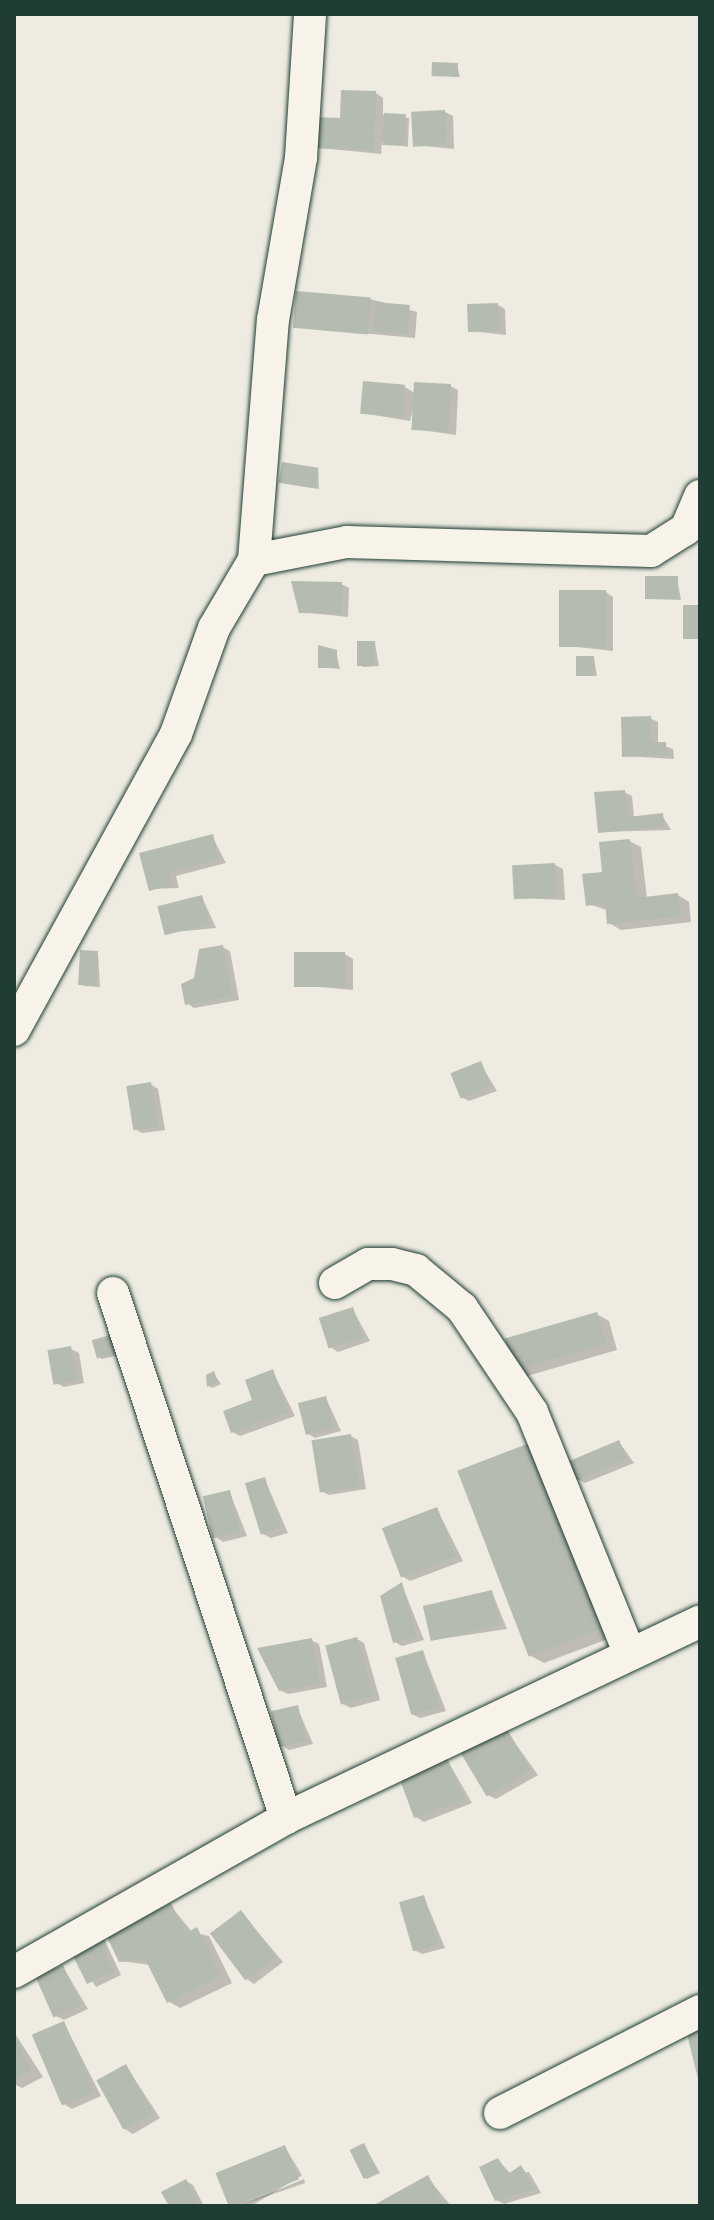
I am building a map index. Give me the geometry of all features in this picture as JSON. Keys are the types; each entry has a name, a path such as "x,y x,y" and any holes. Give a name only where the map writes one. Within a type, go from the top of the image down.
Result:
{"street":[{"path":"14,1030 176,734 214,628 254,560 273,320 301,158 310,14"},
{"path":"254,560 347,542 651,551 686,529 700,496"},
{"path":"335,1283 368,1264 392,1264 416,1270 462,1308 532,1412 629,1652"},
{"path":"113,1293 286,1818"},
{"path":"14,1972 286,1818 629,1652 700,1621"},
{"path":"500,2113 700,2011"}],"building":[{"path":"432,62 458,63 457,77 432,76"},
{"path":"341,90 376,91 374,151 310,148 312,117 340,118"},
{"path":"445,110 447,145 413,147 411,112"},
{"path":"384,113 406,114 404,146 382,145"},
{"path":"296,291 371,298 367,334 293,328"},
{"path":"376,302 410,305 407,334 373,331"},
{"path":"498,303 499,331 468,332 467,304"},
{"path":"363,381 405,385 402,418 360,414"},
{"path":"414,382 451,384 448,432 411,430"},
{"path":"282,462 319,468 315,489 279,483"},
{"path":"645,576 678,576 678,599 645,599"},
{"path":"291,581 342,582 341,614 299,613"},
{"path":"559,590 606,590 606,647 559,647"},
{"path":"683,605 700,605 700,639 683,639"},
{"path":"357,641 375,641 375,666 357,666"},
{"path":"318,645 337,650 337,668 318,668"},
{"path":"576,656 594,656 594,676 576,676"},
{"path":"651,716 651,742 666,742 667,755 622,757 621,717"},
{"path":"625,790 628,817 663,813 664,827 598,833 594,792"},
{"path":"213,834 219,859 169,872 172,885 149,891 139,853"},
{"path":"630,839 636,898 678,893 681,916 607,924 605,903 586,906 582,874 602,872 599,842"},
{"path":"555,863 557,897 514,899 512,865"},
{"path":"202,895 209,924 165,935 157,906"},
{"path":"223,945 232,996 185,1005 181,984 194,978 199,949"},
{"path":"80,950 98,951 96,986 78,985"},
{"path":"294,952 345,952 345,987 294,987"},
{"path":"481,1061 491,1086 461,1098 450,1073"},
{"path":"151,1082 158,1126 133,1130 126,1086"},
{"path":"353,1307 363,1337 329,1349 319,1318"},
{"path":"597,1312 606,1344 514,1370 505,1338"},
{"path":"110,1335 115,1353 97,1359 92,1340"},
{"path":"71,1346 77,1380 53,1385 47,1350"},
{"path":"273,1369 288,1412 231,1433 223,1411 252,1400 245,1380"},
{"path":"214,1371 218,1382 207,1387 206,1375"},
{"path":"326,1396 334,1428 306,1435 298,1403"},
{"path":"351,1434 359,1486 320,1493 311,1440"},
{"path":"619,1440 627,1459 577,1481 568,1461"},
{"path":"532,1442 603,1628 529,1656 457,1471"},
{"path":"265,1477 281,1529 261,1535 245,1483"},
{"path":"230,1490 240,1532 212,1538 203,1496"},
{"path":"437,1507 456,1556 401,1578 382,1528"},
{"path":"402,1582 417,1636 393,1643 380,1596"},
{"path":"492,1590 500,1625 431,1641 423,1606"},
{"path":"357,1637 373,1696 341,1704 325,1646"},
{"path":"312,1638 320,1683 279,1691 257,1648"},
{"path":"423,1650 439,1707 411,1715 395,1658"},
{"path":"298,1705 306,1741 279,1747 271,1711"},
{"path":"505,1726 531,1770 487,1796 460,1753"},
{"path":"445,1753 465,1799 414,1818 399,1777"},
{"path":"424,1895 438,1944 413,1951 399,1902"},
{"path":"171,1903 186,1933 197,1927 221,1976 167,2003 145,1959 119,1962 106,1935"},
{"path":"241,1910 277,1957 245,1981 210,1933"},
{"path":"96,1932 114,1971 87,1984 73,1956"},
{"path":"63,1965 81,2005 53,2017 36,1977"},
{"path":"64,2021 94,2092 62,2106 32,2035"},
{"path":"700,2023 700,2083 699,2083 685,2026"},
{"path":"14,2036 32,2071 14,2080"},
{"path":"126,2064 153,2113 123,2129 96,2080"},
{"path":"364,2143 378,2172 364,2179 350,2150"},
{"path":"285,2145 299,2179 229,2206 215,2173"},
{"path":"498,2158 508,2174 521,2165 535,2189 495,2201 479,2167"},
{"path":"428,2175 445,2206 372,2206"},
{"path":"186,2179 200,2206 169,2206 161,2192"}]}
